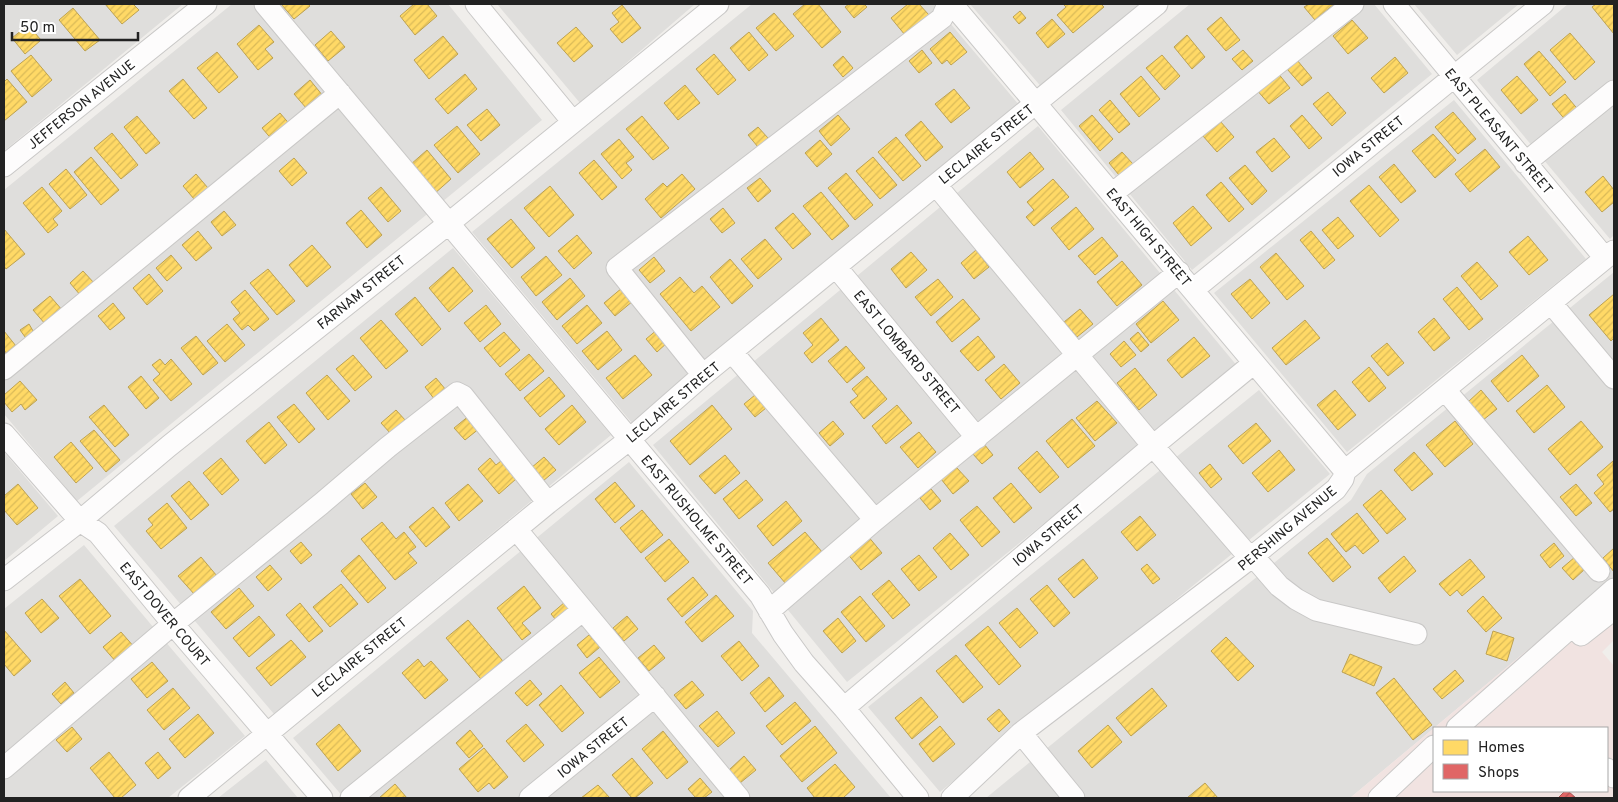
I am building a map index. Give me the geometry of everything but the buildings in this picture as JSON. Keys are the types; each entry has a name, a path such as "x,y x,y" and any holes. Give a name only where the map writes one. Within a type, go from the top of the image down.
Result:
{"street":[{"name":"JEFFERSON AVENUE","path":"4,166 206,4"},
{"name":"EAST RUSHOLME STREET","path":"265,4 760,595 783,634 804,662 918,798"},
{"path":"476,4 573,122"},
{"name":"FARNAM STREET","path":"4,580 80,521 198,422 448,224 718,4"},
{"path":"703,376 617,268 942,18 950,4"},
{"name":"EAST HIGH STREET","path":"950,4 1194,289 1345,471"},
{"name":"LECLAIRE STREET","path":"189,798 548,503 630,440 732,352 1157,4"},
{"path":"1112,193 1353,4"},
{"name":"EAST PLEASANT STREET","path":"1394,4 1525,163 1610,255"},
{"name":"IOWA STREET","path":"1194,289 1543,4"},
{"path":"1525,163 1614,91"},
{"path":"4,369 340,93"},
{"path":"936,185 1153,446 1244,551 1253,556 1279,586 1296,600 1316,610 1416,634"},
{"name":"PERSHING AVENUE","path":"952,798 1021,734 1253,556 1336,489 1343,479 1345,471 1610,255"},
{"name":"EAST LOMBARD STREET","path":"836,267 977,438"},
{"path":"769,611 875,520 1179,272"},
{"path":"1551,303 1614,378"},
{"path":"732,352 875,520"},
{"name":"IOWA STREET","path":"844,708 1153,446 1254,363"},
{"path":"1445,390 1599,571"},
{"path":"4,768 173,624 388,447 457,393 463,396 548,503"},
{"name":"EAST DOVER COURT","path":"4,434 80,521 98,533 322,798"},
{"path":"516,529 655,696 731,796"},
{"path":"1458,727 1614,588"},
{"path":"1536,658 1582,635 1614,609"},
{"path":"351,798 583,610"},
{"name":"IOWA STREET","path":"530,798 655,696"},
{"path":"1021,734 1074,798"},
{"path":"1379,798 1433,747"}],"shaded area":[{"path":"4,4 183,4 4,151"},
{"path":"232,4 448,4 542,120 77,501 4,414 4,190"},
{"path":"497,4 695,4 580,103"},
{"path":"752,4 934,4 1019,105 632,423 472,232"},
{"path":"970,4 1147,4 1044,90"},
{"path":"1190,4 1374,4 1432,74 1192,270 1061,110"},
{"path":"1414,4 1519,4 1457,55"},
{"path":"1568,4 1614,4 1614,235 1610,239 1477,80"},
{"path":"1454,100 1586,259 1347,452 1214,293"},
{"path":"1038,126 1238,367 847,682 653,445"},
{"path":"453,248 611,435 274,714 114,526"},
{"path":"1614,272 1614,578 1350,798 986,798 1351,500 1367,474"},
{"path":"1259,390 1330,474 940,792 868,707"},
{"path":"4,452 58,516 4,561"},
{"path":"629,462 753,611 752,633 891,798 344,798 293,738"},
{"path":"84,545 245,736 168,798 4,798 4,609"},
{"path":"1614,578 1614,640 1602,652 1614,666 1614,798 1350,798 1433,729 1433,792 1608,792 1608,727 1435,727"},
{"path":"266,760 298,798 218,798"}]}
